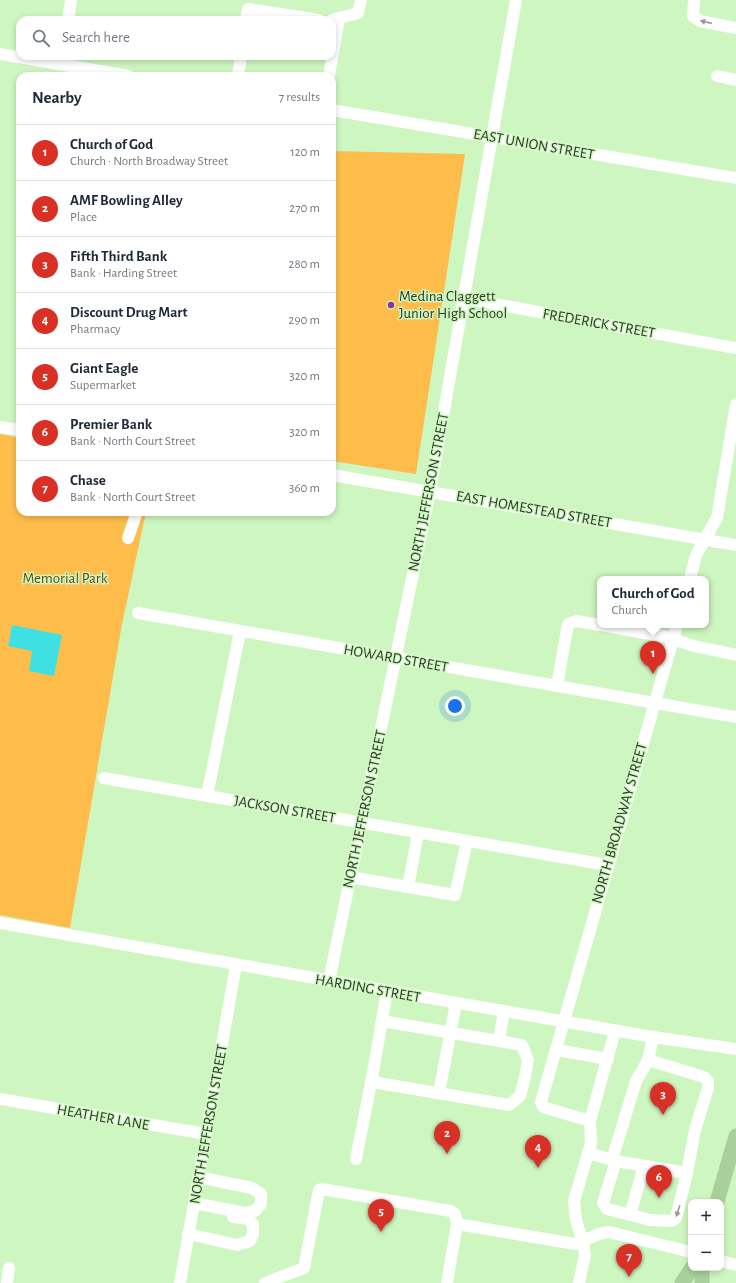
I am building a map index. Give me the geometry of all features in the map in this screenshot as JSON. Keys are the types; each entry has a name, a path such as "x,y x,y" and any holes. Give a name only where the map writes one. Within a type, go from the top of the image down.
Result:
{"main road":[{"path":"717,1199 734,1151 736,1136"},
{"path":"682,1283 690,1271"},
{"path":"702,1271 702,1283"}],"street":[{"path":"69,16 72,0"},
{"path":"336,19 358,13 361,0"},
{"name":"NORTH JEFFERSON STREET","path":"329,981 430,491 462,298 516,0"},
{"path":"694,0 693,16 700,21 736,28"},
{"path":"247,16 248,9 293,16"},
{"path":"0,54 16,56"},
{"path":"60,60 112,72"},
{"path":"239,72 240,60"},
{"path":"329,72 331,60"},
{"path":"717,76 736,80"},
{"name":"EAST UNION STREET","path":"336,111 736,178"},
{"name":"FREDERICK STREET","path":"462,298 736,348"},
{"path":"691,576 696,555 717,518 736,404"},
{"path":"0,427 16,429"},
{"name":"EAST HOMESTEAD STREET","path":"336,476 736,545"},
{"path":"128,538 136,516"},
{"name":"HOWARD STREET","path":"138,613 736,716"},
{"path":"557,686 568,624 576,621 597,624"},
{"path":"616,628 673,639 694,646 736,655"},
{"name":"NORTH BROADWAY STREET","path":"590,1121 541,1105 607,865 676,628"},
{"path":"207,796 240,631"},
{"name":"JACKSON STREET","path":"104,778 607,865"},
{"path":"408,887 418,833"},
{"path":"350,877 455,895 467,841"},
{"name":"HARDING STREET","path":"0,923 615,1031 736,1050"},
{"name":"NORTH JEFFERSON STREET","path":"180,1283 236,965"},
{"path":"356,1159 388,991"},
{"path":"439,1093 456,1003"},
{"path":"500,1040 504,1011"},
{"path":"372,1078 378,1083 509,1105 520,1096 528,1060 522,1045 500,1040 382,1021"},
{"path":"579,1283 585,1255 576,1219 574,1202 591,1143 590,1121 615,1031"},
{"path":"648,1060 704,1077 708,1081 708,1088 695,1130 678,1214 672,1221 650,1220 607,1209 603,1204 636,1081 648,1060 653,1037"},
{"path":"556,1050 608,1059"},
{"name":"HEATHER LANE","path":"0,1099 206,1134"},
{"path":"588,1153 614,1160 686,1173"},
{"path":"630,1215 644,1166"},
{"path":"193,1206 245,1213 255,1211 261,1204 261,1194 252,1188 198,1177"},
{"path":"265,1283 304,1268 320,1189 451,1211 455,1214 457,1224 446,1283"},
{"path":"188,1234 237,1245 250,1241 253,1234 253,1224 248,1219 193,1206"},
{"path":"457,1224 575,1244 599,1234 609,1232 688,1251"},
{"path":"724,1261 736,1265"},
{"path":"7,1283 9,1268"}],"green space":[{"name":"Medina Claggett Junior High School","path":"336,151 465,154 416,474 336,462"},
{"name":"Memorial Park","path":"0,434 16,437 16,516 145,516 122,624 70,928 0,915"}],"water":[{"path":"12,625 62,635 54,676 29,671 32,651 8,646"}],"place":[{"name":"Medina Claggett Junior High School","path":"391,305"},
{"name":"Church of God","path":"653,674"},
{"name":"Fifth Third Bank","path":"663,1115"},
{"name":"AMF Bowling Alley","path":"447,1154"},
{"name":"Discount Drug Mart","path":"538,1168"},
{"name":"Premier Bank","path":"659,1198"},
{"name":"Giant Eagle","path":"381,1232"},
{"name":"Chase","path":"629,1277"}]}
